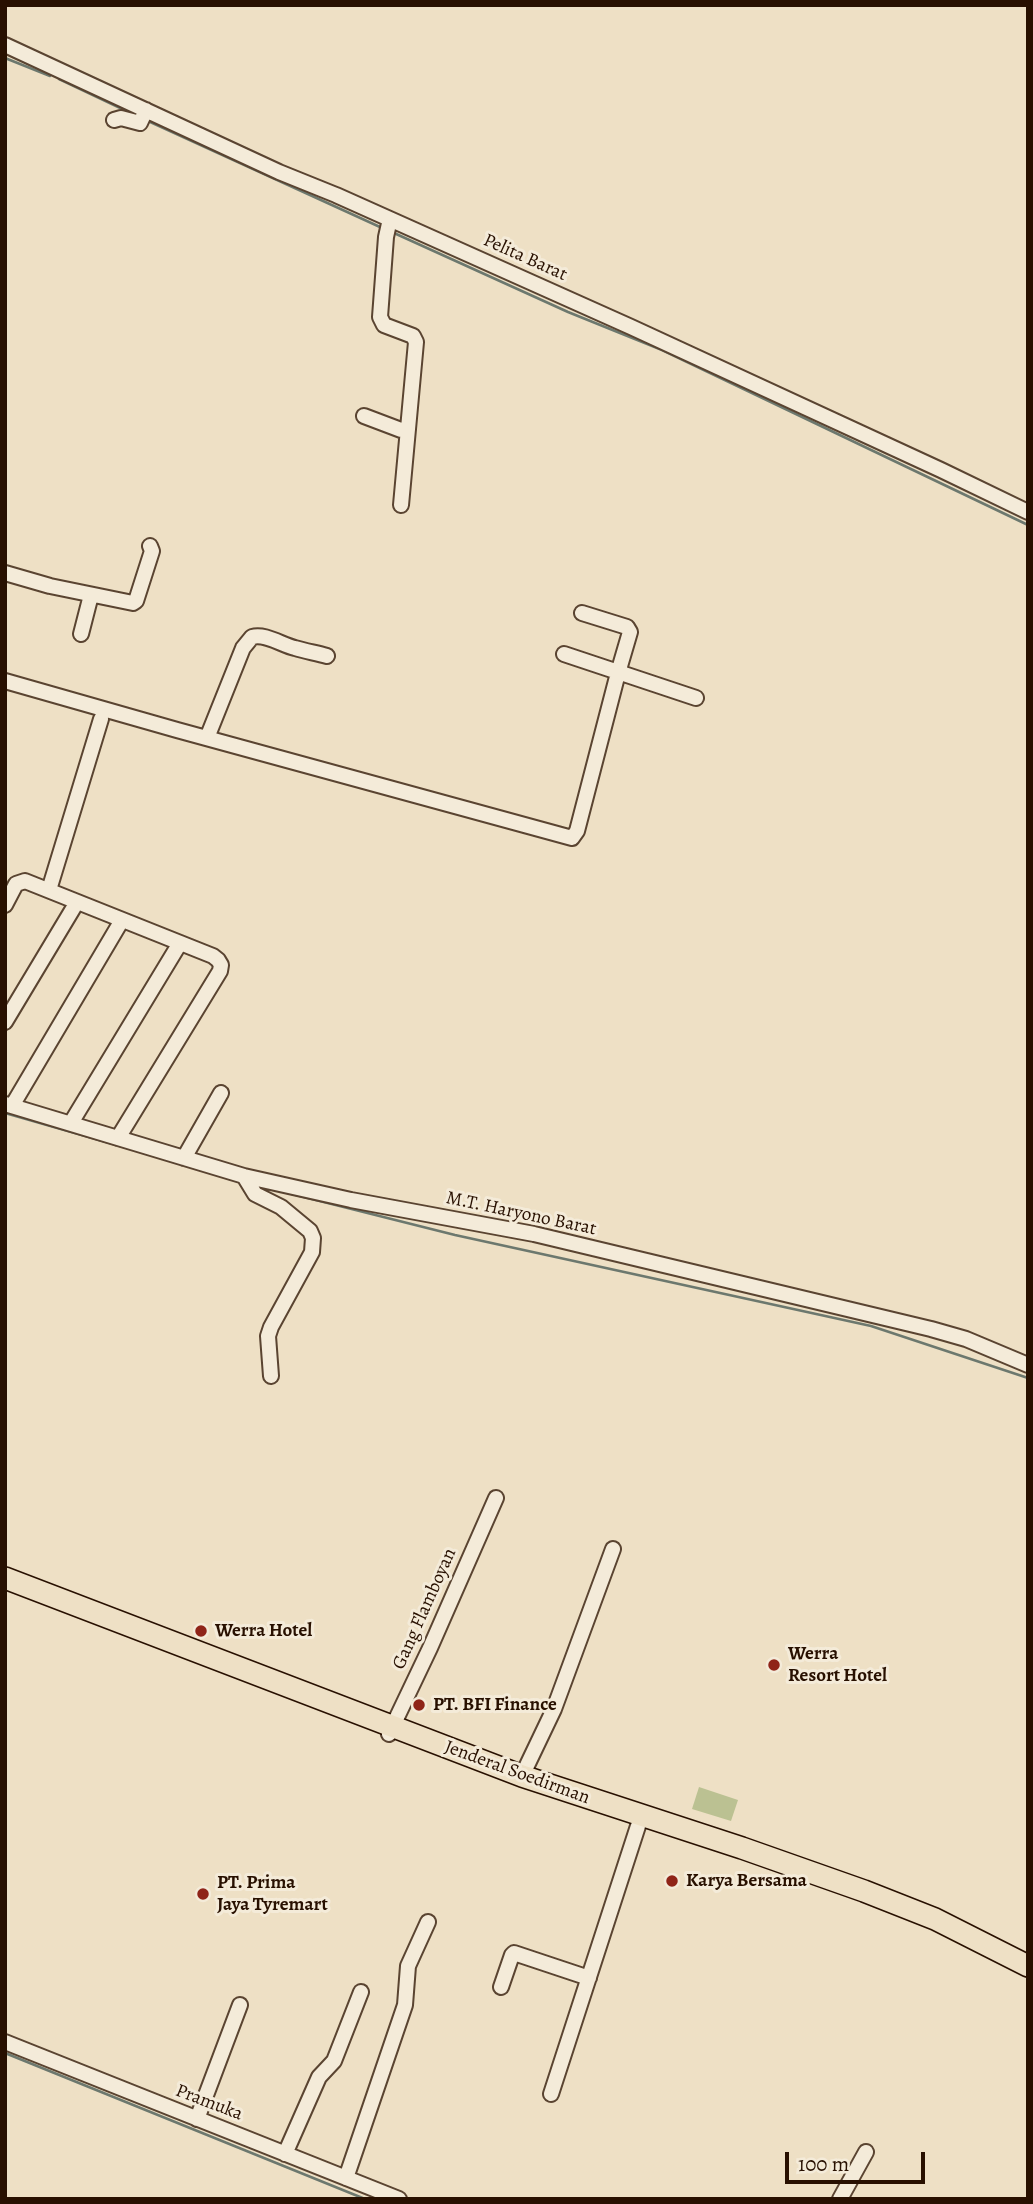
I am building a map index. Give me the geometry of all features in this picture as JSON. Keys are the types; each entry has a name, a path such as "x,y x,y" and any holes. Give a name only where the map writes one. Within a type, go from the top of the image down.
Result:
{"highway":[{"name":"Jenderal Soedirman","path":"5,1578 40,1596 390,1731 519,1786 822,1886 906,1918 963,1943 1028,1977"},
{"name":"Jenderal Soedirman","path":"5,1589 40,1596"},
{"name":"Jenderal Soedirman","path":"390,1731 864,1891 935,1919 1028,1966"}],"street":[{"name":"Pelita Barat","path":"5,44 279,172 390,219 799,404 1028,512"},
{"path":"114,120 121,118 140,123 146,110"},
{"path":"390,219 386,237 380,317 387,327 413,335 416,340 401,505"},
{"path":"363,416 408,430"},
{"path":"5,573 130,603 136,601 152,551 150,546"},
{"path":"81,634 91,595"},
{"path":"5,681 572,838 577,831 630,629 582,613"},
{"path":"207,738 243,648 252,636 259,635 297,649 327,656"},
{"path":"564,654 696,698"},
{"path":"50,890 101,719"},
{"path":"5,905 20,881 24,881 180,943 218,960 221,965 220,971 118,1138"},
{"path":"5,1022 77,902"},
{"path":"9,1105 122,920"},
{"path":"71,1123 180,943"},
{"path":"184,1158 222,1093"},
{"name":"M.T. Haryono Barat","path":"9,1105 244,1175 351,1200 534,1234 950,1334 1028,1365"},
{"path":"244,1175 255,1194 281,1207 310,1231 313,1238 312,1252 268,1336 271,1377"},
{"name":"Gang Flamboyan","path":"390,1731 496,1498"},
{"path":"522,1776 554,1709 613,1549"},
{"path":"551,2094 638,1826"},
{"path":"346,2178 405,2005 408,1966 428,1922"},
{"path":"501,1987 514,1953 589,1978"},
{"path":"285,2154 319,2077 334,2061 362,1992"},
{"path":"197,2119 240,2005"},
{"name":"Pramuka","path":"5,2042 346,2178 376,2196 399,2199"},
{"path":"840,2199 866,2152"}],"green space":[{"path":"699,1787 738,1800 731,1821 692,1809"}],"waterway":[{"path":"5,58 50,76"},
{"path":"59,79 135,115"},
{"path":"148,121 380,227"},
{"path":"394,233 568,312 662,350 1028,525"},
{"path":"5,1113 127,1148"},
{"path":"268,1188 455,1235 871,1326 1028,1378"},
{"path":"5,2053 365,2199"}],"place":[{"name":"Werra Hotel","path":"201,1631"},
{"name":"Werra Resort Hotel","path":"774,1665"},
{"name":"PT. BFI Finance","path":"419,1705"},
{"name":"Karya Bersama","path":"672,1881"},
{"name":"PT. Prima Jaya Tyremart","path":"203,1894"}]}
